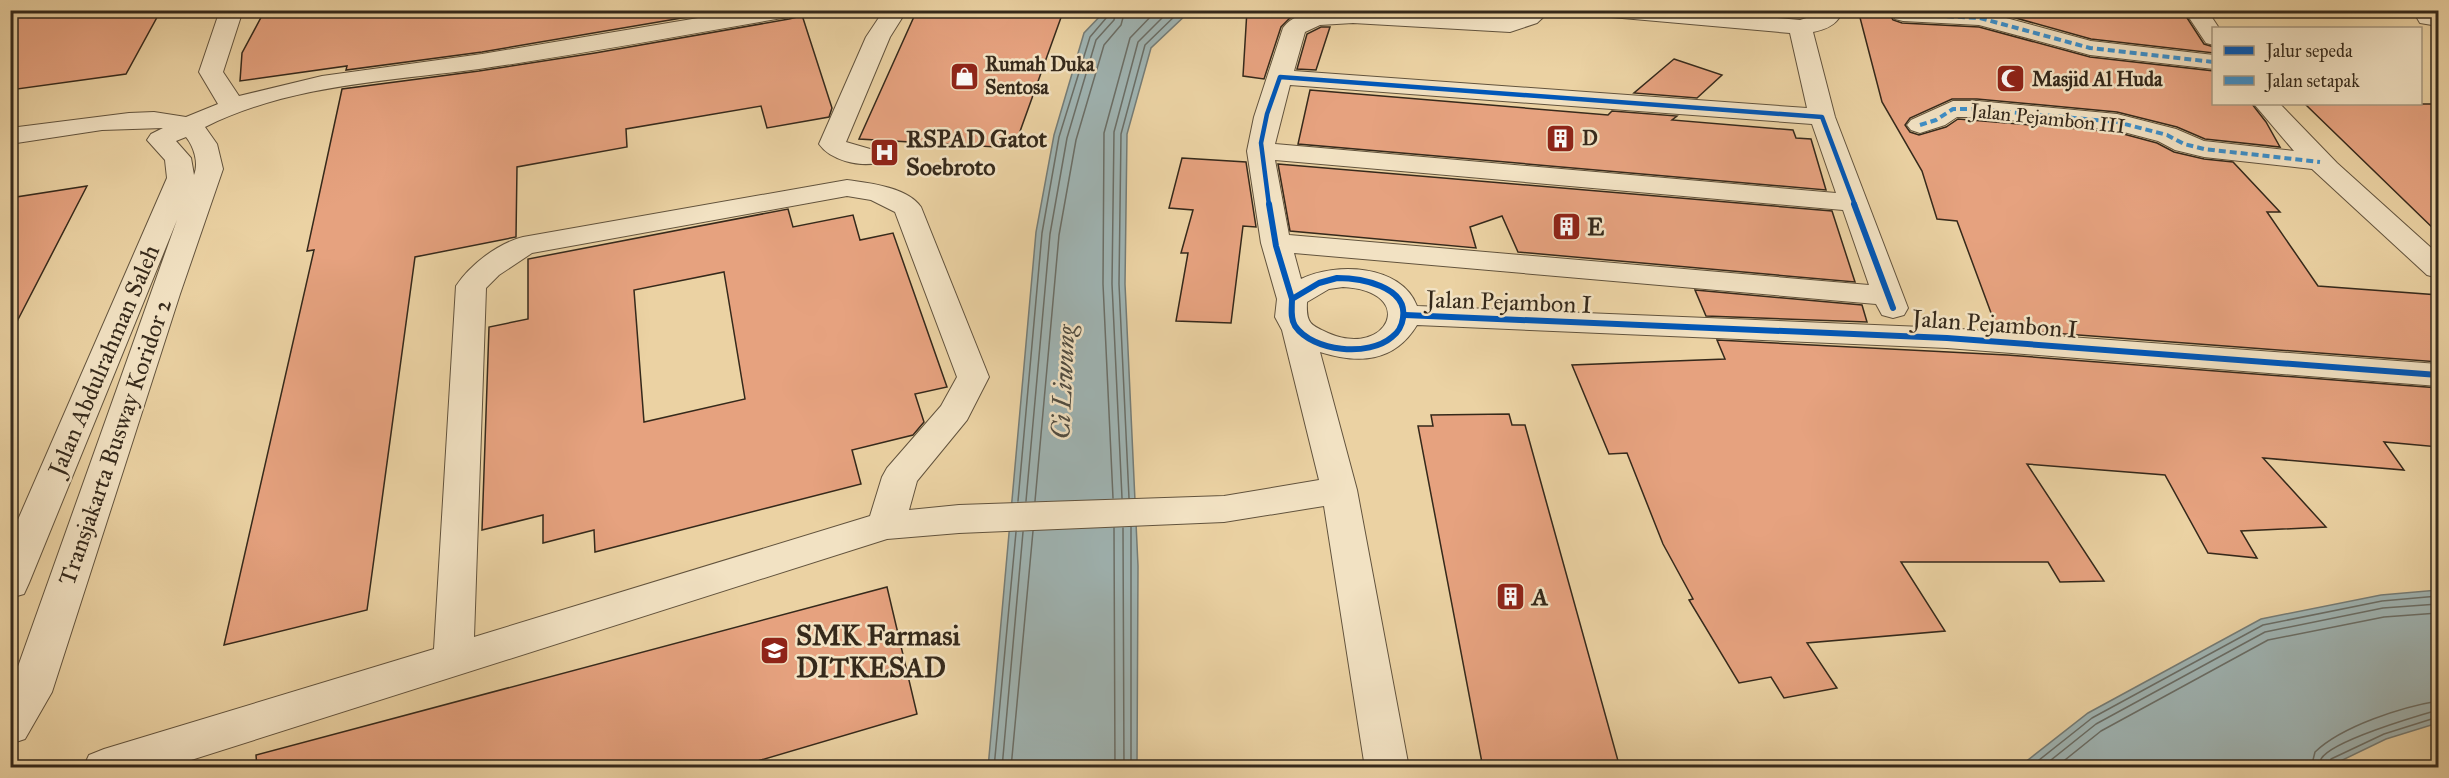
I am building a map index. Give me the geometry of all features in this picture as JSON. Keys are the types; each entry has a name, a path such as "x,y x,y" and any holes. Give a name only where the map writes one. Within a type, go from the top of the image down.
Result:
{"street":[{"path":"232,10 211,72 233,106"},
{"path":"10,144 109,133 173,132 233,106 285,92 582,46 788,10"},
{"path":"868,157 844,152 832,144 878,37 896,10"},
{"path":"1387,768 1340,490 1276,243 1260,151 1267,117 1294,28 1315,18 1353,16 1510,24 1529,18 1540,10"},
{"path":"1611,10 1800,27 1818,24 1828,18 1827,10"},
{"path":"2195,10 2212,35"},
{"path":"1903,14 1980,18 2090,48 2212,62"},
{"path":"1276,243 1891,302 1822,117 1800,27"},
{"path":"1280,77 1822,117"},
{"path":"2267,105 2290,133 2320,162 2439,269"},
{"name":"Jalan Pejambon III","path":"1920,125 1936,120 1953,109 2106,120 2167,135 2184,144 2204,149 2320,162"},
{"path":"10,136 128,120 173,132"},
{"name":"Jalan Abdulrahman Saleh","path":"10,583 21,533 181,178 173,132"},
{"name":"Transjakarta Busway Koridor 2","path":"10,726 31,692 165,294 210,169 208,150 203,139 173,132"},
{"path":"1260,151 1854,203"},
{"path":"453,661 471,286 488,268 523,246 847,188 878,193 907,207 973,377 955,412 900,477 886,525"},
{"path":"1337,278 1374,283 1389,290 1400,301 1405,315 1401,328 1392,338 1379,345 1362,348 1336,348 1314,341 1295,314 1320,282 1337,278"},
{"name":"Jalan Pejambon I","path":"1405,315 1947,338 2439,375"},
{"path":"104,768 886,525 959,519 1224,509 1340,490"}],"water":[{"name":"Ci Liwung","path":"1105,11 1190,11 1151,48 1127,134 1125,284 1138,566 1137,767 988,768 1036,232 1054,135 1084,33"},
{"path":"2438,590 2438,723 2386,739 2328,767 2019,767 2088,713 2261,619 2381,595"}],"building":[{"path":"10,10 161,10 126,74 10,90"},
{"path":"265,10 729,10 482,52 346,70 347,66 240,81 242,53"},
{"name":"Rumah Duka Sentosa","path":"917,10 1063,12 1014,148 859,139"},
{"path":"1247,10 1308,10 1290,18 1281,27 1264,79 1243,76"},
{"path":"1858,10 1891,10 1890,15 1893,20 1902,23 1979,27 2090,57 2212,71 2212,105 2253,105 2266,122 2280,147 2205,139 2177,127 2117,112 1977,99 1952,99 1910,118 1905,125 1910,132 1919,135 1946,127 1958,119 2116,132 2157,143 2174,152 2204,159 2233,162 2280,212 2267,212 2318,286 2439,295 2439,362 1997,329 1957,221 1937,219 1922,171 1882,102"},
{"path":"1987,10 2182,10 2204,44 2212,46 2212,53 2091,39"},
{"path":"801,12 832,108 829,117 767,128 761,106 626,129 627,147 517,167 516,237 415,257 367,610 224,645 314,250 307,251 342,89 595,53 789,19 797,17"},
{"path":"1321,27 1330,27 1316,70 1297,69 1307,34"},
{"path":"1674,59 1722,75 1697,98 1634,93"},
{"name":"D","path":"1310,90 1608,115 1612,111 1677,116 1672,120 1793,130 1796,138 1811,139 1826,190 1298,144"},
{"path":"2439,104 2439,234 2306,105"},
{"path":"1182,158 1246,162 1256,227 1243,226 1231,323 1176,321 1188,253 1181,253 1193,210 1169,208"},
{"name":"E","path":"1278,164 1832,211 1855,282 1518,252 1502,216 1470,227 1476,248 1290,231"},
{"path":"87,186 10,335 10,198"},
{"path":"788,209 793,227 853,215 860,240 893,233 947,387 915,394 924,422 913,435 852,450 861,484 595,552 594,530 543,543 543,515 482,530 489,327 528,319 528,259","holes":["724,272 745,399 644,422 634,290"]},
{"path":"1695,290 1862,305 1867,322 1706,316"},
{"path":"1717,340 2007,355 2439,388 2439,447 2384,442 2404,470 2263,458 2326,527 2241,531 2257,558 2208,553 2165,475 2027,464 2104,581 2060,582 2048,562 1901,562 1945,631 1807,643 1837,688 1784,698 1771,677 1739,683 1689,600 1693,599 1663,544 1627,453 1609,454 1572,365 1725,359"},
{"name":"A","path":"1509,414 1512,425 1525,425 1620,768 1483,768 1418,426 1433,426 1431,415"},
{"name":"SMK Farmasi DITKESAD","path":"887,587 917,714 734,768 257,768 256,755"}],"marked path":[{"path":"1903,14 1980,18 2090,48 2212,62"},
{"path":"1920,125 1936,120 1953,109 1977,109 2117,122 2167,135 2184,144 2204,149 2320,162"}],"cycle path":[{"path":"1292,299 1297,295 1308,288 1324,281 1337,278 1358,279 1382,287 1400,300 1404,310 1403,321 1398,331 1390,339 1369,347 1355,348 1328,346 1316,342 1297,328 1292,317 1291,292 1274,239 1261,156 1264,123 1280,77 1822,117 1893,308"},
{"path":"1405,315 1947,338 2438,375"}],"place":[{"name":"Rumah Duka Sentosa","path":"964,76"},
{"name":"Masjid Al Huda","path":"2011,79"},
{"name":"D","path":"1561,138"},
{"name":"RSPAD Gatot Soebroto","path":"885,153"},
{"name":"E","path":"1566,227"},
{"name":"A","path":"1511,597"},
{"name":"SMK Farmasi DITKESAD","path":"775,651"}]}
